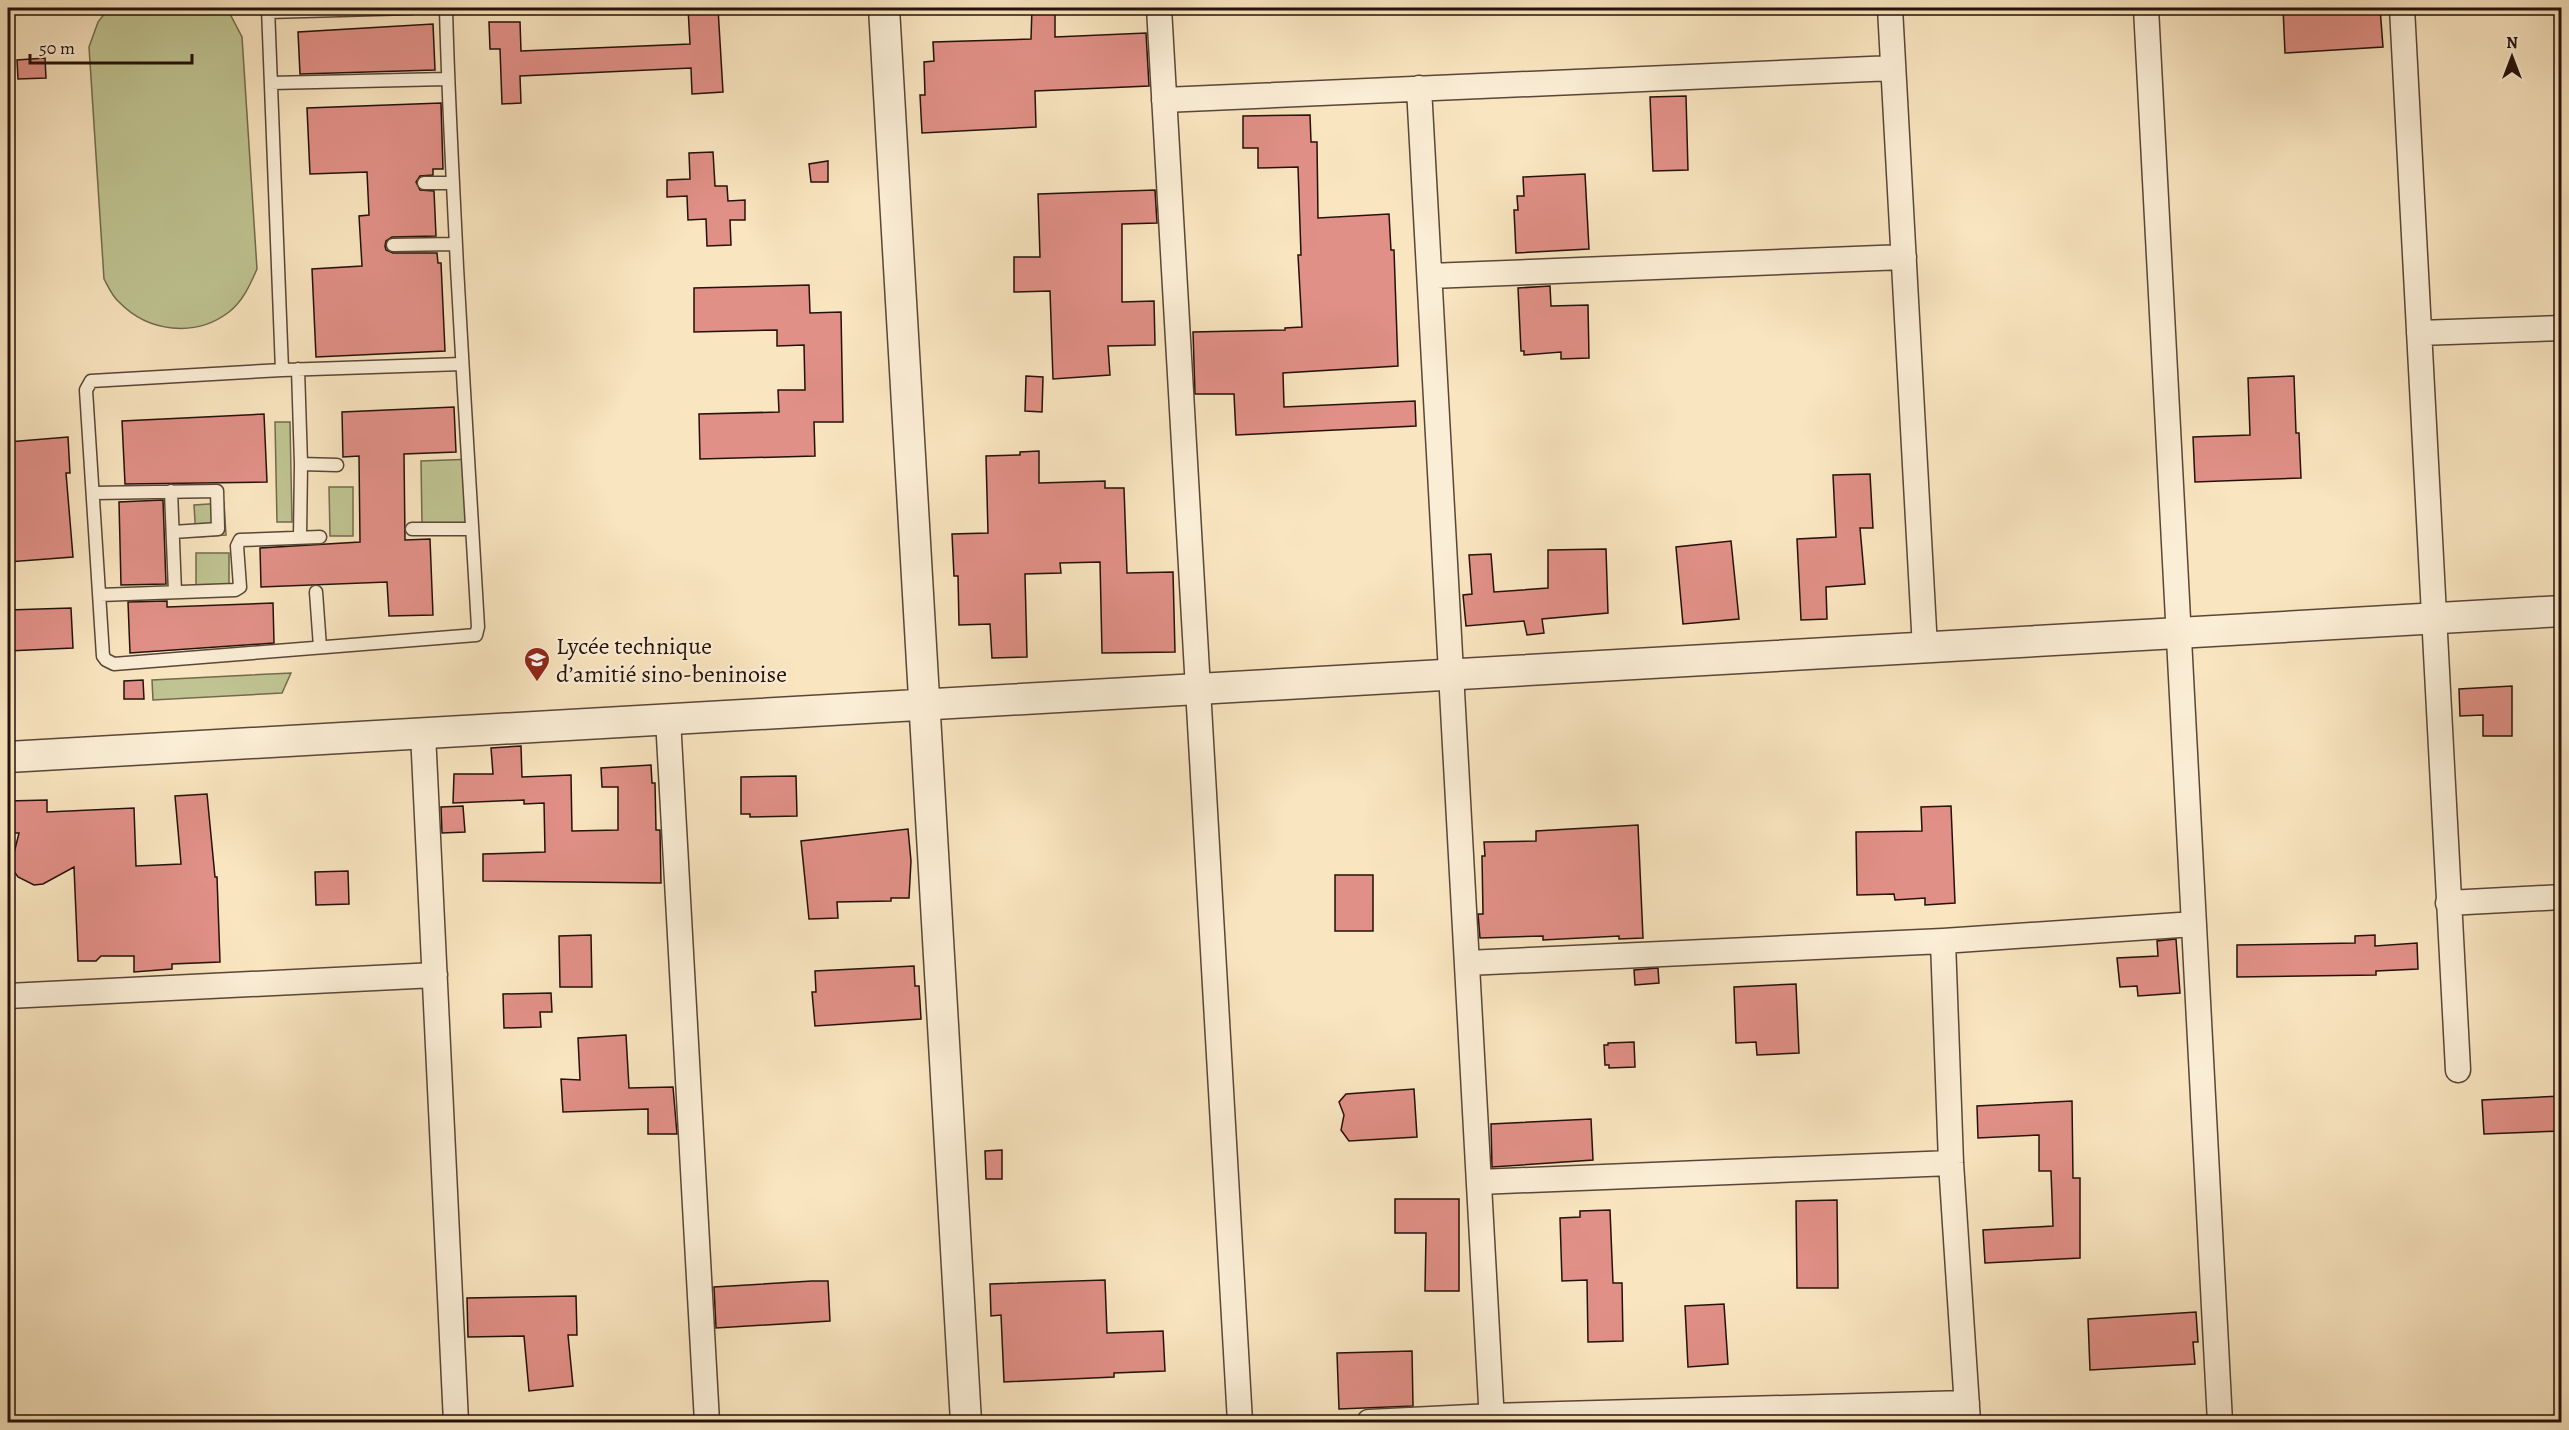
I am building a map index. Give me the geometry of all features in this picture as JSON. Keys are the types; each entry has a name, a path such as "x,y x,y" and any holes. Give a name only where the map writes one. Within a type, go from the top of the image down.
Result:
{"street":[{"path":"884,8 966,1422"},
{"path":"1159,8 1239,1422"},
{"path":"1890,8 1925,648"},
{"path":"2146,8 2220,1422"},
{"path":"2402,8 2458,1070"},
{"path":"1164,100 1893,68"},
{"path":"1419,88 1492,1419"},
{"path":"1430,276 1904,257"},
{"path":"2419,333 2562,328"},
{"path":"8,757 2562,611"},
{"path":"668,719 707,1422"},
{"path":"423,733 456,1422"},
{"path":"2448,903 2562,897"},
{"path":"1467,963 1943,941 2194,924"},
{"path":"1369,1422 1968,1413 1951,1163 1943,941"},
{"path":"8,996 435,975"},
{"path":"1479,1182 1951,1163"}],"lane":[{"path":"282,370 268,10 412,8"},
{"path":"446,8 447,79 478,627 476,635 114,664 106,660 103,656 86,390 92,381 298,369 462,364"},
{"path":"271,83 447,79"},
{"path":"424,183 452,183"},
{"path":"393,245 456,244"},
{"path":"298,369 301,464 300,537"},
{"path":"301,464 337,465"},
{"path":"94,493 215,490 219,493 219,526 216,531 173,532"},
{"path":"171,491 175,592"},
{"path":"412,529 471,529"},
{"path":"100,595 235,590 240,586 237,546 240,540 320,537"},
{"path":"316,592 320,647"}],"green space":[{"path":"109,8 224,8 230,14 242,37 257,269 246,292 234,308 202,326 172,328 144,320 117,300 104,279 89,47 98,22"},
{"path":"275,422 290,422 292,522 277,522"},
{"path":"474,459 476,523 422,525 421,461"},
{"path":"329,487 353,487 353,536 330,536"},
{"path":"224,503 226,535 196,537 194,505"},
{"path":"196,553 229,553 229,588 196,588"},
{"path":"291,673 282,693 153,700 152,680"}],"building":[{"path":"688,8 718,8 723,92 692,94 691,68 520,76 521,103 502,104 500,49 490,49 489,22 520,22 521,51 690,44"},
{"path":"1032,8 1055,8 1055,37 1146,33 1149,86 1035,91 1036,127 922,133 920,95 925,95 924,62 934,61 933,42 1031,39"},
{"path":"2283,8 2380,8 2383,47 2285,53"},
{"path":"433,24 435,70 300,74 298,32"},
{"path":"45,58 46,78 18,79 17,60"},
{"path":"1686,96 1688,170 1653,171 1650,97"},
{"path":"441,103 443,169 433,169 433,175 420,176 416,182 420,190 434,191 436,236 392,237 386,241 385,246 386,250 393,253 437,253 438,263 441,263 445,351 316,357 312,269 362,266 359,216 369,215 367,172 310,174 307,108"},
{"path":"1310,115 1311,142 1317,142 1318,218 1389,214 1391,250 1394,250 1398,366 1283,373 1284,407 1415,401 1416,426 1236,435 1234,394 1195,394 1193,332 1285,330 1285,328 1302,327 1298,255 1301,255 1298,167 1258,168 1258,148 1243,148 1243,116"},
{"path":"713,152 715,186 727,186 728,201 745,200 745,220 730,220 731,245 707,246 706,219 688,220 687,196 667,197 667,180 690,179 689,153"},
{"path":"828,161 828,182 811,182 809,164"},
{"path":"1585,174 1589,249 1516,253 1514,210 1518,210 1517,196 1524,196 1523,177"},
{"path":"1155,190 1157,223 1122,224 1122,302 1154,301 1155,345 1108,346 1110,375 1053,379 1050,291 1014,292 1014,257 1040,257 1038,194"},
{"path":"809,285 810,313 841,312 843,422 814,422 815,456 700,459 699,414 779,412 778,390 805,390 804,345 777,346 777,330 694,332 694,288"},
{"path":"1550,286 1551,306 1588,305 1589,358 1561,359 1561,352 1524,355 1524,351 1521,351 1518,288"},
{"path":"1026,376 1043,377 1042,412 1025,411"},
{"path":"2294,376 2296,433 2299,433 2301,478 2195,482 2193,437 2250,435 2248,378"},
{"path":"454,407 456,452 404,454 405,540 430,539 433,615 389,616 387,582 261,587 260,548 360,542 359,456 343,457 342,412"},
{"path":"264,414 267,482 125,484 122,421"},
{"path":"68,437 70,473 66,473 73,557 8,562 8,442"},
{"path":"1039,451 1039,483 1105,481 1105,488 1124,488 1127,573 1173,572 1175,652 1102,653 1100,562 1060,563 1061,573 1025,574 1027,657 992,658 990,624 959,625 958,576 954,576 952,534 988,533 986,456 1020,455 1020,452"},
{"path":"1870,474 1873,528 1860,528 1865,584 1826,587 1827,619 1801,620 1797,539 1836,537 1833,475"},
{"path":"163,500 166,584 121,585 119,502"},
{"path":"1731,541 1739,619 1683,624 1676,547"},
{"path":"1606,549 1608,613 1542,619 1544,633 1527,635 1524,621 1466,626 1463,595 1472,594 1469,555 1491,554 1494,592 1548,588 1548,550"},
{"path":"167,601 167,607 273,603 274,643 130,653 128,602"},
{"path":"71,608 73,648 8,651 8,610"},
{"path":"143,680 144,699 124,699 124,681"},
{"path":"2512,686 2512,736 2483,736 2483,715 2460,716 2459,689"},
{"path":"521,746 522,777 571,775 572,831 618,830 618,787 602,787 601,768 651,765 652,783 655,783 656,830 660,830 661,883 483,881 483,854 545,852 544,803 524,804 524,800 453,803 454,774 493,774 491,748"},
{"path":"796,776 797,816 750,817 750,814 741,814 741,777"},
{"path":"207,794 215,877 217,877 220,962 172,964 172,969 134,972 134,956 101,956 96,961 78,961 74,867 43,884 34,885 18,877 13,870 12,861 19,833 12,833 11,822 8,822 8,801 47,800 47,812 134,808 136,866 181,864 175,796"},
{"path":"463,806 465,832 442,833 441,807"},
{"path":"1951,806 1955,903 1925,905 1925,898 1895,900 1894,894 1857,895 1856,832 1922,831 1921,807"},
{"path":"1638,825 1643,938 1619,939 1619,936 1543,940 1543,936 1480,938 1478,914 1483,914 1482,856 1485,856 1484,842 1536,841 1536,831"},
{"path":"908,829 911,861 909,898 891,898 891,901 837,902 838,918 809,919 801,841"},
{"path":"348,871 349,904 316,905 315,872"},
{"path":"1335,875 1373,875 1373,931 1335,931"},
{"path":"591,935 592,987 560,987 559,936"},
{"path":"2375,935 2375,946 2417,943 2418,969 2376,971 2376,975 2237,977 2237,945 2355,943 2355,936"},
{"path":"2176,939 2180,993 2138,996 2137,986 2120,987 2117,958 2158,956 2157,941"},
{"path":"914,966 915,986 919,986 921,1019 815,1026 812,992 816,992 815,971"},
{"path":"1658,968 1659,983 1635,985 1634,970"},
{"path":"1796,984 1799,1053 1757,1055 1756,1042 1736,1043 1734,987"},
{"path":"551,993 552,1012 540,1012 541,1027 504,1028 503,994"},
{"path":"626,1035 629,1088 673,1087 677,1134 648,1134 648,1109 563,1112 561,1079 580,1080 578,1038"},
{"path":"1634,1042 1635,1067 1609,1068 1609,1065 1605,1065 1604,1045"},
{"path":"1414,1089 1417,1137 1349,1141 1341,1130 1344,1115 1339,1102 1346,1094"},
{"path":"2562,1096 2562,1131 2484,1134 2482,1100"},
{"path":"2072,1101 2073,1178 2080,1178 2080,1258 1985,1263 1983,1230 2053,1226 2051,1171 2039,1171 2039,1135 1978,1138 1977,1106"},
{"path":"1591,1119 1593,1160 1492,1167 1491,1124"},
{"path":"1002,1150 1002,1179 986,1179 985,1151"},
{"path":"1395,1199 1459,1199 1459,1291 1425,1291 1426,1233 1395,1233"},
{"path":"1837,1200 1838,1288 1797,1288 1796,1201"},
{"path":"1610,1210 1613,1283 1622,1283 1623,1341 1588,1342 1587,1280 1562,1281 1560,1218 1580,1217 1580,1211"},
{"path":"1105,1280 1107,1333 1163,1331 1165,1371 1114,1373 1114,1377 1004,1382 1001,1315 991,1316 990,1284"},
{"path":"828,1281 830,1321 716,1328 714,1287"},
{"path":"576,1296 577,1335 568,1335 573,1386 529,1391 524,1336 468,1337 467,1298"},
{"path":"1724,1304 1728,1364 1688,1367 1685,1306"},
{"path":"2196,1312 2198,1342 2193,1342 2195,1364 2090,1370 2088,1319"},
{"path":"1412,1351 1413,1406 1339,1409 1337,1353"}],"place":[{"name":"Lycée technique d’amitié sino-beninoise","path":"537,683"}]}
